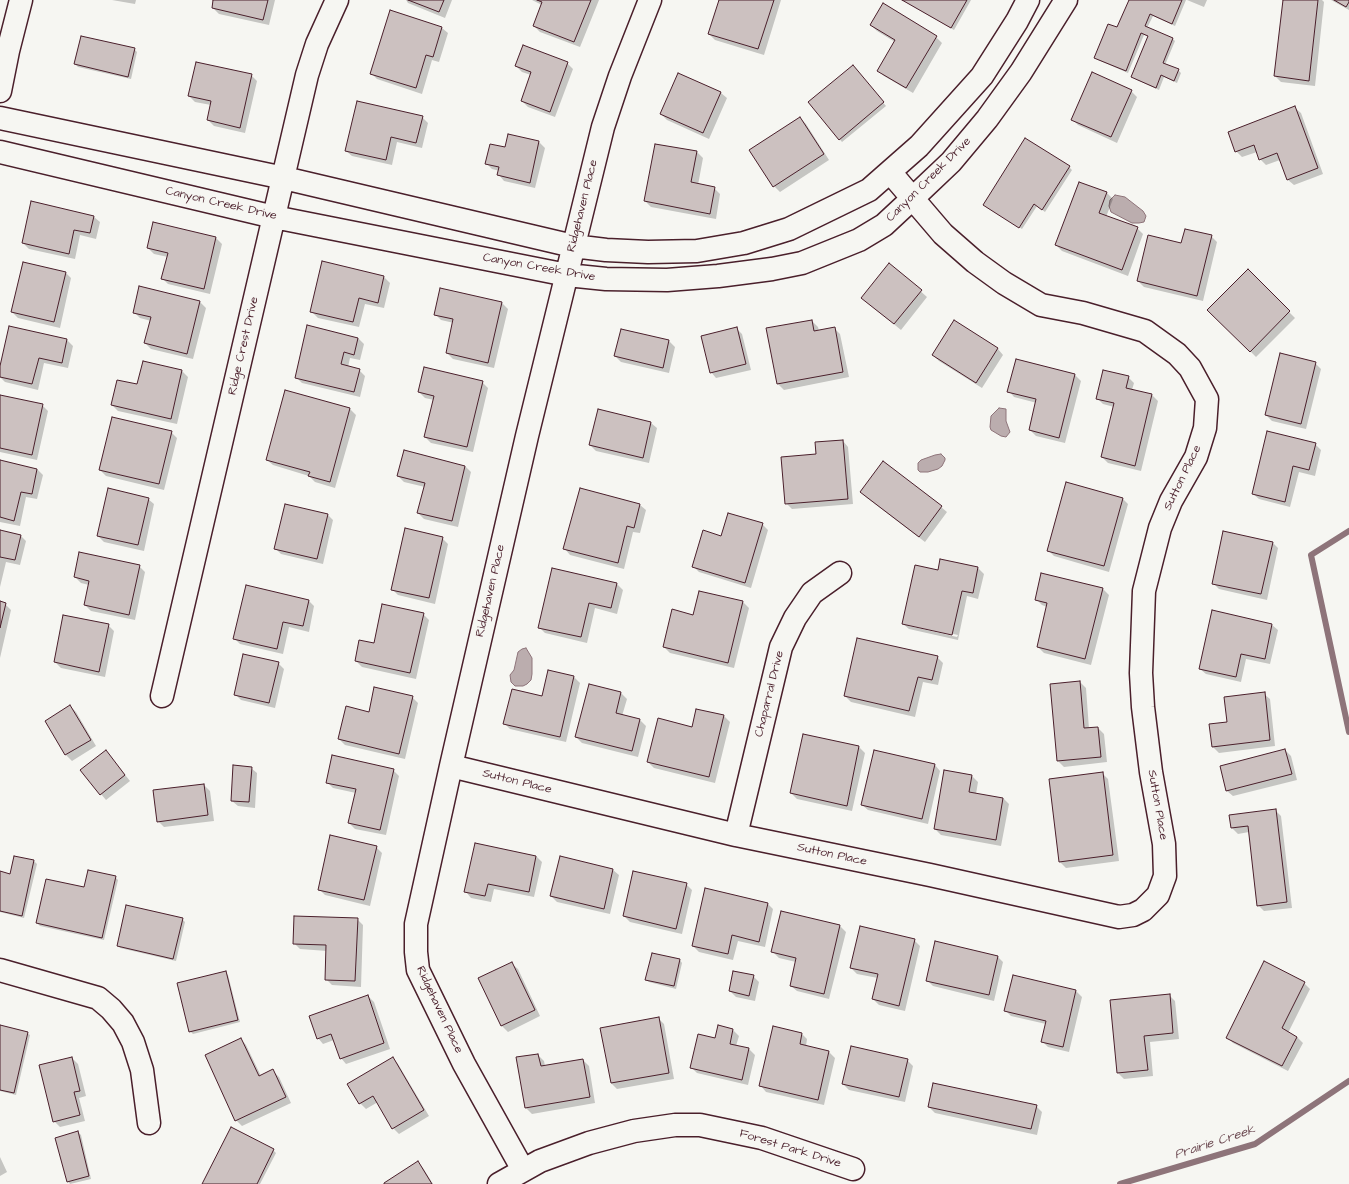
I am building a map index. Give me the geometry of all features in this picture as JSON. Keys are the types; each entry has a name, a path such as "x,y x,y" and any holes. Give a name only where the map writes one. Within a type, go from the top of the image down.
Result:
{"street":[{"path":"0,91 8,52 22,0"},
{"name":"Ridge Crest Drive","path":"162,696 307,75 317,44 337,0"},
{"name":"Ridgehaven Place","path":"523,1170 464,1064 418,970 416,952 416,924 527,436 603,127 620,76 650,0"},
{"path":"0,118 284,178 573,246 606,250 648,252 697,251 744,243 796,225 869,190 919,146 982,76 1017,21 1028,0"},
{"name":"Canyon Creek Drive","path":"0,152 274,217 567,275 606,279 667,280 718,276 772,269 802,263 860,240 884,225 950,162 987,119 1021,72 1066,0"},
{"name":"Sutton Place","path":"451,766 736,836 930,875 1119,917 1133,915 1143,910 1158,895 1165,876 1164,844 1150,772 1143,707 1141,673 1144,591 1160,528 1171,501 1196,457 1205,428 1206,399 1190,368 1164,344 1145,331 1084,313 1041,305 1004,283 943,234 890,172"},
{"name":"Chaparral Drive","path":"736,836 781,648 794,618 812,593 840,573"},
{"path":"0,970 98,998 111,1008 123,1023 135,1049 142,1070 149,1123"},
{"name":"Forest Park Drive","path":"499,1184 540,1161 588,1142 634,1131 675,1125 700,1125 762,1138 853,1169"}],"shaded area":[{"path":"1115,195 1125,197 1143,211 1146,216 1144,222 1132,223 1111,212 1109,206 1110,200"},
{"path":"999,408 1006,409 1006,421 1010,432 1006,437 1001,436 991,430 990,427 991,416"},
{"path":"941,454 945,460 942,466 938,469 928,472 920,472 918,470 918,463 921,460"},
{"path":"526,648 532,658 531,680 523,686 515,686 511,682 510,675 514,670 518,652"}],"building":[{"path":"213,0 268,0 263,20 212,8"},
{"path":"408,0 444,0 439,12"},
{"path":"537,0 591,0 574,42 533,26 542,2"},
{"path":"719,0 774,0 758,49 708,34"},
{"path":"902,0 967,0 951,28"},
{"path":"1129,0 1182,0 1172,24 1150,14 1145,26 1173,38 1163,63 1179,69 1174,81 1161,75 1156,88 1131,77 1148,36 1141,33 1126,71 1094,58 1108,24 1117,27"},
{"path":"1283,0 1318,0 1309,81 1274,76"},
{"path":"1334,0 1349,0 1349,2 1346,7"},
{"path":"883,3 937,36 906,88 877,71 895,40 870,25"},
{"path":"390,10 442,27 433,57 426,55 416,88 370,74"},
{"path":"81,36 135,48 128,77 74,64"},
{"path":"523,45 568,62 550,112 521,101 531,72 515,66"},
{"path":"196,62 252,74 240,128 207,120 211,101 188,96"},
{"path":"853,65 884,102 839,140 808,102"},
{"path":"1092,72 1132,90 1111,137 1071,120"},
{"path":"678,73 721,92 703,133 660,114"},
{"path":"357,101 423,116 416,143 391,137 386,160 345,151"},
{"path":"1295,106 1318,168 1287,180 1277,153 1259,160 1254,145 1235,152 1228,132"},
{"path":"800,117 824,154 773,187 749,150"},
{"path":"508,134 539,141 530,183 497,175 499,167 485,164 490,144 505,147"},
{"path":"1025,138 1070,166 1042,210 1034,204 1019,228 983,205"},
{"path":"655,144 697,151 691,182 715,187 710,214 644,201"},
{"path":"1079,182 1107,192 1099,213 1138,227 1122,270 1055,245"},
{"path":"31,201 94,216 90,233 74,230 69,254 22,243"},
{"path":"153,222 216,237 204,289 161,279 168,253 147,248"},
{"path":"1185,229 1212,235 1197,296 1137,281 1148,235 1181,243"},
{"path":"322,261 384,276 378,303 359,298 353,322 310,312"},
{"path":"23,262 66,272 54,322 11,312"},
{"path":"889,263 922,290 894,324 861,298"},
{"path":"1248,269 1290,311 1250,352 1207,310"},
{"path":"139,286 200,301 187,354 144,343 151,317 133,313"},
{"path":"440,288 502,302 488,363 446,353 453,319 434,315"},
{"path":"812,320 814,331 835,327 843,372 777,384 766,328"},
{"path":"954,320 998,348 976,383 932,355"},
{"path":"307,325 358,338 354,355 344,352 341,364 360,369 354,392 295,378"},
{"path":"9,326 67,339 62,363 39,358 32,384 0,377 0,366"},
{"path":"737,327 746,364 710,373 701,336"},
{"path":"621,329 669,340 663,368 614,356"},
{"path":"1280,353 1316,362 1301,424 1265,415"},
{"path":"1016,359 1075,374 1059,438 1029,430 1036,399 1007,392"},
{"path":"143,361 182,370 171,419 111,405 117,380 137,384"},
{"path":"424,367 483,381 467,447 424,437 434,396 418,392"},
{"path":"1103,370 1129,376 1126,388 1152,394 1135,466 1101,457 1114,403 1096,399"},
{"path":"285,390 350,408 330,482 308,476 310,472 266,460"},
{"path":"0,395 43,404 32,455 0,448"},
{"path":"598,409 651,422 643,458 589,445"},
{"path":"112,417 172,431 159,484 99,470"},
{"path":"1267,431 1316,443 1309,470 1293,466 1285,502 1252,494"},
{"path":"843,440 848,499 785,504 781,457 816,454 815,442"},
{"path":"404,450 465,466 452,521 417,513 425,483 397,476"},
{"path":"0,460 37,469 32,494 21,492 14,521 0,517"},
{"path":"883,461 942,506 919,537 860,492"},
{"path":"1066,482 1123,498 1104,566 1047,551"},
{"path":"108,488 149,498 138,545 97,536"},
{"path":"580,488 640,504 634,528 627,526 618,563 563,549"},
{"path":"285,504 328,514 317,559 274,549"},
{"path":"728,513 763,523 745,583 692,567 703,530 721,536"},
{"path":"405,528 443,537 429,598 391,590"},
{"path":"0,530 21,535 15,560 0,557"},
{"path":"1223,531 1273,542 1261,594 1212,584"},
{"path":"79,552 140,565 129,615 84,605 89,581 74,577"},
{"path":"940,559 978,567 973,593 962,591 952,635 902,624 915,565 938,570"},
{"path":"552,568 617,583 611,608 589,603 581,637 538,628"},
{"path":"1041,573 1103,588 1085,659 1037,647 1047,603 1035,600"},
{"path":"246,585 309,600 303,626 283,622 277,649 233,639"},
{"path":"699,591 743,601 728,663 663,647 672,609 693,615"},
{"path":"0,601 6,603 0,628"},
{"path":"382,604 424,613 410,673 355,661 359,640 374,643"},
{"path":"1212,610 1272,624 1265,659 1241,654 1236,677 1199,669"},
{"path":"63,615 109,624 99,672 54,662"},
{"path":"857,638 938,656 932,680 918,677 909,711 844,696"},
{"path":"243,654 279,662 269,703 234,695"},
{"path":"548,670 574,676 560,737 503,724 512,689 542,696"},
{"path":"1080,681 1084,728 1098,727 1101,757 1057,761 1050,684"},
{"path":"589,684 621,692 616,713 640,719 632,751 575,737"},
{"path":"374,687 413,696 399,754 338,739 346,706 369,712"},
{"path":"1265,692 1270,740 1212,747 1209,724 1227,722 1224,697"},
{"path":"70,705 91,740 65,755 45,721"},
{"path":"696,709 724,715 709,777 647,762 658,718 692,727"},
{"path":"803,734 859,746 847,806 790,793"},
{"path":"1285,749 1292,774 1226,791 1220,766"},
{"path":"106,750 125,775 100,795 80,770"},
{"path":"874,750 935,764 922,819 861,805"},
{"path":"332,755 394,769 380,830 348,823 356,789 326,783"},
{"path":"233,765 252,767 249,802 231,801"},
{"path":"944,770 972,775 969,792 1003,798 996,840 934,829"},
{"path":"1103,772 1113,855 1059,862 1049,779"},
{"path":"204,784 208,815 157,822 153,790"},
{"path":"1276,809 1287,902 1257,906 1248,826 1231,828 1229,815"},
{"path":"330,835 377,846 364,900 318,890"},
{"path":"475,843 536,856 529,892 488,884 485,896 464,892"},
{"path":"14,856 34,860 22,916 0,911 0,871 10,874"},
{"path":"560,856 613,869 604,909 550,896"},
{"path":"88,870 116,876 102,938 36,923 46,879 84,887"},
{"path":"633,871 687,883 676,929 623,916"},
{"path":"705,888 768,903 759,942 732,935 728,954 692,946"},
{"path":"126,905 183,918 173,959 117,946"},
{"path":"781,911 840,925 824,994 790,986 796,958 771,952"},
{"path":"294,916 358,918 355,981 325,980 326,945 293,944"},
{"path":"860,926 915,939 899,1006 872,999 878,974 850,968"},
{"path":"935,941 998,956 989,995 926,981"},
{"path":"652,953 680,959 674,986 645,980"},
{"path":"1264,961 1305,982 1282,1028 1297,1037 1282,1066 1226,1038"},
{"path":"512,962 535,1010 501,1026 478,978"},
{"path":"226,971 238,1020 189,1032 177,983"},
{"path":"733,971 754,975 749,996 729,991"},
{"path":"1013,975 1076,990 1063,1047 1041,1042 1046,1021 1004,1011"},
{"path":"1170,994 1173,1033 1144,1036 1148,1070 1117,1073 1110,1000"},
{"path":"368,995 384,1043 340,1059 331,1034 317,1039 309,1016"},
{"path":"659,1017 669,1073 611,1083 600,1028"},
{"path":"0,1025 28,1032 14,1093 0,1090"},
{"path":"718,1025 733,1029 730,1044 749,1048 742,1080 690,1068 698,1034 715,1038"},
{"path":"773,1026 802,1033 800,1044 829,1051 818,1100 759,1086"},
{"path":"241,1038 259,1076 273,1069 286,1097 235,1121 205,1055"},
{"path":"851,1046 908,1059 899,1097 842,1084"},
{"path":"538,1054 541,1066 583,1059 590,1097 525,1108 516,1057"},
{"path":"72,1057 80,1091 74,1092 80,1115 53,1122 39,1065"},
{"path":"393,1057 424,1110 392,1129 373,1096 359,1104 347,1084"},
{"path":"933,1083 1037,1105 1031,1129 928,1107"},
{"path":"231,1127 274,1149 257,1184 202,1184"},
{"path":"78,1131 89,1176 67,1182 55,1138"},
{"path":"418,1161 432,1184 384,1184 384,1183"}],"waterway":[{"name":"Prairie Creek","path":"1349,531 1311,555 1349,732"},
{"name":"Prairie Creek","path":"1120,1184 1255,1144 1349,1081"}]}
